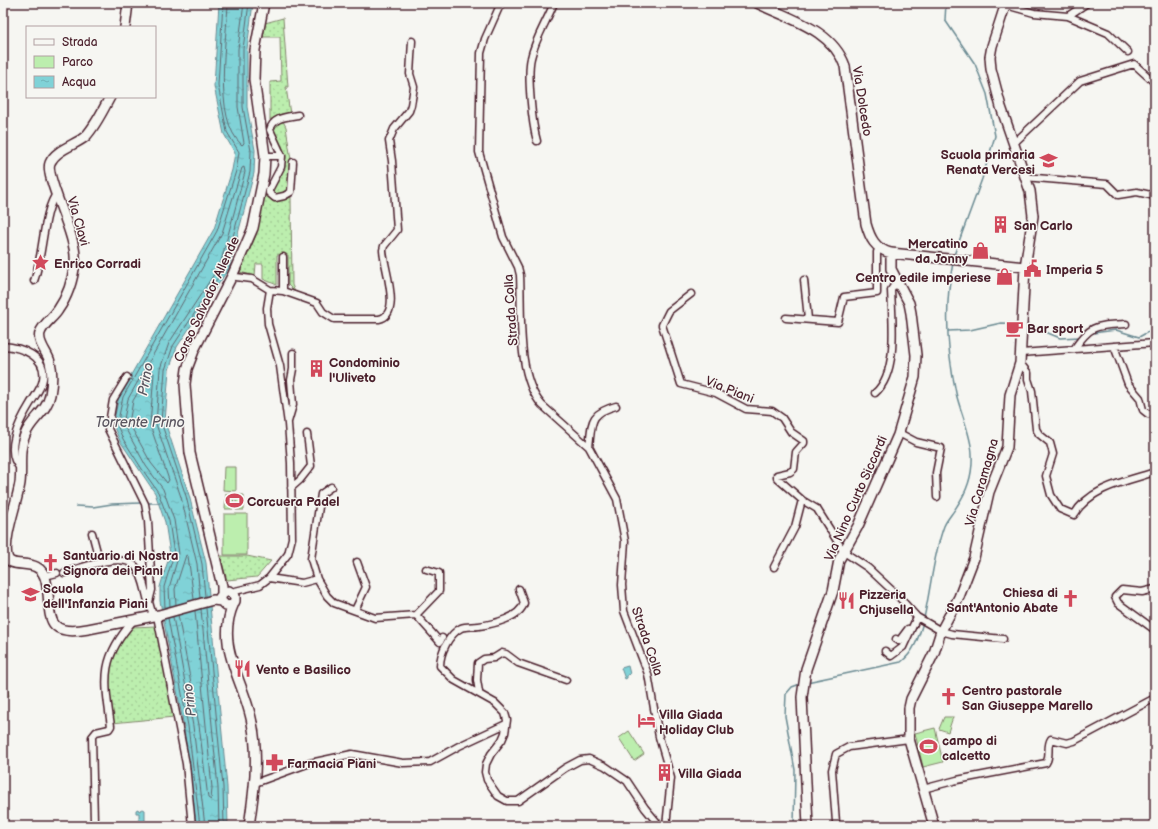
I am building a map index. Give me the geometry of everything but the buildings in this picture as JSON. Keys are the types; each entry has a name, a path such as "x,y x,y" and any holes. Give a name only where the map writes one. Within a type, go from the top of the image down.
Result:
{"main road":[{"path":"125,26 128,3"},
{"name":"Corso Salvador Allende","path":"255,783 255,755 252,723 243,690 230,658 229,614 190,453 185,384 187,369 195,348 233,274 253,228 264,174 265,156 254,79 255,50 264,3"},
{"name":"Via Dolcedo","path":"757,3 821,34 836,47 842,56 845,66 855,129 866,224 869,235 879,248"},
{"name":"Via Caramagna","path":"909,739 908,710 911,699 934,653 941,631 959,597 974,558 989,492 1006,452 1010,395 1020,363 1025,267 1033,216 1031,197 1001,107 990,56 1006,4"},
{"name":"Via Clavi","path":"5,547 20,483 21,448 25,433 47,405 52,385 50,362 39,339 39,334 45,324 57,311 68,292 76,260 72,238 58,193 49,172 50,163 56,154 88,134 109,98"},
{"path":"879,248 890,253 1025,267"},
{"name":"Via Nino Curto Siccardi","path":"808,826 803,689 805,675 833,591 837,566 858,526 898,433 914,385 916,354 909,303 891,269 890,253"},
{"path":"5,547 7,559 10,562 34,565 45,576 49,614 51,620 59,628 80,631 156,616 225,597"},
{"path":"909,739 934,826"},
{"path":"249,826 255,783"}],"street":[{"name":"Strada Colla","path":"501,3 485,39 481,53 480,161 503,237 518,267 520,275 520,334 529,386 536,399 589,447 615,493 619,505 625,548 622,585 624,611 648,674 660,742 670,778 666,826"},
{"path":"537,141 533,127 530,96 530,59 554,3"},
{"path":"1068,16 1087,3"},
{"path":"1006,4 1034,13 1068,16 1108,33 1128,52"},
{"path":"233,274 236,277 252,279 270,290 283,291 317,303 323,312 334,319 385,318 388,314 391,294 382,250 397,230 389,141 394,129 409,111 411,105 414,87 410,74 412,40"},
{"path":"1013,144 1080,82 1134,64 1155,83"},
{"path":"293,162 291,192 284,196 275,198 269,190 280,167 282,156 270,130 271,126 275,120 298,115"},
{"path":"265,156 282,156"},
{"path":"1024,177 1107,184 1118,194 1137,192 1155,196"},
{"path":"34,281 39,264 51,203 58,193"},
{"path":"786,318 838,322 844,297 876,293 877,252 879,248"},
{"path":"283,257 283,291"},
{"path":"804,280 808,319"},
{"path":"875,393 882,385 890,360 891,290 897,281"},
{"path":"225,597 260,585 269,578 288,554 292,538 291,463 288,424 280,366 268,324 267,308 270,290"},
{"name":"Via Piani","path":"691,294 668,311 662,325 681,384 716,393 746,409 772,411 782,418 790,432 804,441 804,443 796,452 794,468 790,472 779,474 777,478 802,500 817,509 844,552 868,568 898,596 916,616 941,631"},
{"path":"1074,349 1080,339 1095,326 1126,324"},
{"path":"1021,352 1155,343"},
{"path":"3,346 18,348 31,354 37,359 43,371 43,379 24,413 12,450 15,463 21,469"},
{"path":"1114,346 1128,384 1140,398 1143,410 1148,414 1155,413"},
{"path":"288,424 293,405 291,380 294,369 293,353"},
{"path":"1020,363 1028,372 1028,379 1032,391 1036,429 1039,434 1049,442 1053,454 1046,476 1051,495 1060,509 1074,515 1083,503 1103,490 1155,472"},
{"path":"127,377 113,400 108,429 145,504 148,521 152,590 149,602"},
{"path":"589,447 596,414 616,406"},
{"name":"Via Nino Curto Siccardi","path":"898,433 916,442 941,448 936,473 937,497"},
{"path":"291,488 300,480 311,466 307,434"},
{"path":"331,487 321,494 311,559 317,579 327,596 334,603 375,618 416,615 439,591 439,573 426,569"},
{"path":"774,567 795,527 802,500"},
{"path":"92,533 100,563"},
{"path":"45,576 100,563 121,560 133,564 139,572 149,602 156,616 184,757 192,826"},
{"path":"355,610 366,587 357,562"},
{"path":"269,578 302,583 317,579"},
{"path":"520,589 524,603 518,613 480,626 461,628 455,633 440,657 440,666 449,676 479,692 500,707 505,713 507,720 502,740 491,754 486,764 487,780 498,796 507,801 518,801 565,768 580,760 589,759 605,766 627,781 645,808 660,826"},
{"path":"1155,589 1142,592 1122,590 1115,597 1118,602 1155,630"},
{"path":"416,615 440,642 442,638"},
{"path":"896,639 899,641 906,633 916,616"},
{"path":"885,651 891,656 903,647 916,616"},
{"path":"98,826 94,822 92,737 96,732 109,729 111,726 106,668 111,651 123,632 134,620"},
{"path":"941,631 1003,639"},
{"path":"479,692 477,680 478,663 484,659 494,658 502,653 506,654 518,663 566,680"},
{"path":"924,789 957,780 1046,762 1048,760 1049,743 1051,739 1067,743 1074,741 1155,698"},
{"path":"255,783 310,763 352,754 403,762 430,762 464,743 506,724"},
{"path":"836,822 832,770 836,754 849,747 909,739"}],"green space":[{"path":"283,18 288,87 286,87 290,114 275,117 270,120 270,82 281,81 280,37 263,37 265,23"},
{"path":"283,121 286,127 291,160 288,191 278,196 272,194 271,190 281,171 285,156 283,148 273,131 274,125"},
{"path":"265,191 270,198 277,202 291,197 292,285 295,292 288,285 288,255 277,255 277,285 263,279 263,264 256,264 255,276 240,272 256,235"},
{"path":"224,467 236,467 236,491 223,490"},
{"path":"226,494 234,494 233,509 225,509"},
{"path":"236,495 244,495 244,510 236,510"},
{"path":"224,514 247,514 247,555 224,555"},
{"path":"220,556 247,556 271,561 257,577 227,580"},
{"path":"156,626 174,717 112,723 107,668 113,650 132,627"},
{"path":"3,662 9,696 3,695"},
{"path":"944,717 953,717 948,732 939,729"},
{"name":"campo di calcetto","path":"935,728 943,762 923,767 915,733"},
{"path":"629,731 644,754 634,761 619,738"}],"water":[{"name":"Torrente Prino","path":"219,3 253,3 247,49 247,107 255,150 254,173 229,268 177,347 169,370 165,422 189,495 206,563 227,787 228,826 196,826 184,727 160,601 160,587 170,554 165,522 155,493 120,441 113,425 119,396 214,229 232,170 235,153 224,134 214,86"},
{"path":"628,666 630,674 627,675 627,678 625,679 621,668"},
{"path":"138,809 139,811 143,809 145,810 145,826 141,826 136,822 139,820 139,813 136,813 136,810"}],"waterway":[{"path":"946,3 945,20 975,64 987,94 995,136 982,179 954,255"},
{"path":"924,618 940,537 945,523 964,494 972,469 970,440 956,393 950,361 948,296 953,263"},
{"path":"948,331 970,330 1001,323 1018,324"},
{"path":"1026,324 1060,338 1080,337"},
{"path":"1093,333 1116,330 1139,337 1155,328"},
{"path":"76,506 93,507 112,504 141,503"},
{"path":"148,503 160,503"},
{"path":"807,682 901,662 913,649 918,639 923,622"},
{"path":"794,826 795,770 785,716 786,694 792,687 800,684"}],"place":[{"name":"Scuola primaria Renata Vercesi","path":"1048,161"},
{"name":"San Carlo","path":"1001,225"},
{"name":"Mercatino da Jonny","path":"981,250"},
{"name":"Enrico Corradi","path":"41,263"},
{"name":"Imperia 5","path":"1033,269"},
{"name":"Centro edile imperiese","path":"1004,277"},
{"name":"Bar sport","path":"1014,328"},
{"name":"Condominio l'Uliveto","path":"316,369"},
{"name":"Corcuera Padel","path":"234,501"},
{"name":"Santuario di Nostra Signora dei Piani","path":"50,562"},
{"name":"Scuola dell'Infanzia Piani","path":"30,595"},
{"name":"Chiesa di Sant'Antonio Abate","path":"1071,599"},
{"name":"Pizzeria Chjusella","path":"846,601"},
{"name":"Vento e Basilico","path":"243,669"},
{"name":"Centro pastorale San Giuseppe Marello","path":"949,697"},
{"name":"Villa Giada Holiday Club","path":"646,721"},
{"name":"campo di calcetto","path":"929,747"},
{"name":"Farmacia Piani","path":"274,763"},
{"name":"Villa Giada","path":"665,773"}],"water label":[{"name":"Prino","path":"145,379"},
{"name":"Prino","path":"189,700"}]}
